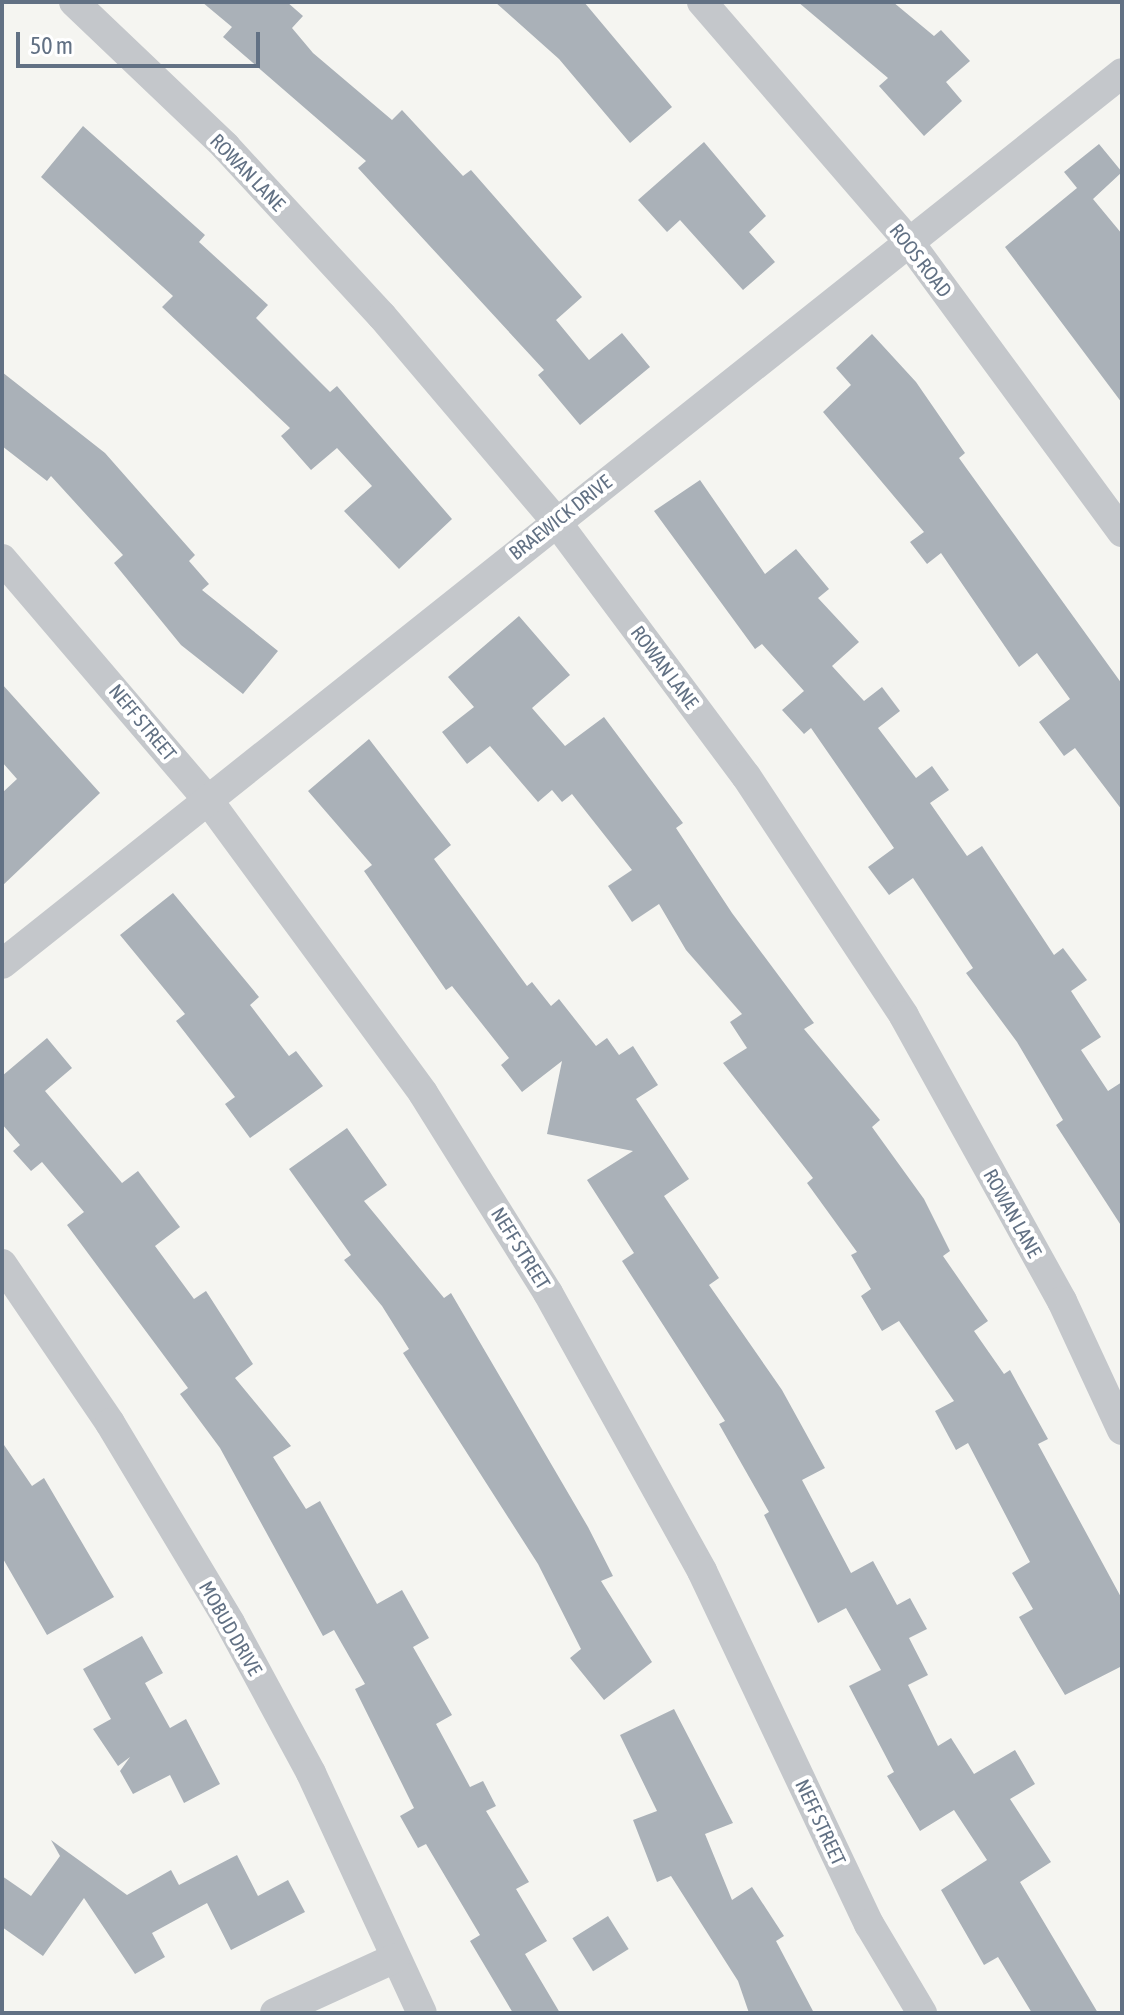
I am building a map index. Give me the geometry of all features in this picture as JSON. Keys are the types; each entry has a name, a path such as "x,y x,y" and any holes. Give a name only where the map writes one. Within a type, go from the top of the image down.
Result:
{"street":[{"name":"ROWAN LANE","path":"74,2 330,259 555,520 746,776 904,1016 1062,1301 1122,1430"},
{"name":"ROOS ROAD","path":"702,2 909,242 1122,532"},
{"name":"BRAEWICK DRIVE","path":"2,964 555,520 1122,73"},
{"name":"NEFF STREET","path":"2,559 208,800 423,1093 548,1293 702,1571 869,1924 922,2013"},
{"name":"MOBUD DRIVE","path":"2,1264 110,1423 230,1623 311,1773 422,2013"},
{"path":"275,2013 395,1958"}],"building":[{"path":"202,2 287,2 303,16 292,28 313,53 392,120 402,110 463,176 471,170 582,297 556,320 589,360 622,333 650,367 580,425 538,375 544,370 358,168 366,161 223,37 232,27"},
{"path":"495,2 584,2 672,107 630,143 559,59"},
{"path":"798,2 893,2 934,36 941,30 970,61 946,82 962,101 924,136 879,86 888,78"},
{"path":"83,126 205,235 199,242 268,305 256,318 330,392 337,386 452,519 399,569 344,511 372,486 337,448 311,470 281,436 290,428 162,307 173,296 41,177"},
{"path":"704,142 766,216 749,232 775,262 743,290 680,220 667,232 638,200"},
{"path":"1099,144 1122,172 1093,199 1122,234 1122,403 1005,247 1077,188 1064,172"},
{"path":"872,334 916,382 965,453 959,458 1122,684 1122,810 1075,748 1064,756 1039,722 1070,699 1037,653 1019,667 941,553 927,564 910,542 924,532 823,412 851,385 836,368"},
{"path":"2,372 105,453 195,555 189,561 209,584 202,590 278,651 243,694 181,645 114,563 123,555 51,476 47,481 2,446"},
{"path":"700,480 765,574 796,549 829,589 818,598 859,642 832,666 864,701 882,687 900,711 878,728 916,778 932,766 949,790 930,803 967,856 982,846 1054,955 1063,948 1087,980 1071,991 1101,1037 1081,1050 1108,1091 1122,1082 1122,1227 1056,1125 1063,1120 1017,1042 966,973 973,968 913,878 889,895 868,867 894,848 811,728 804,734 782,710 804,691 762,644 755,649 654,511"},
{"path":"519,616 570,675 532,708 565,746 604,717 683,823 676,828 732,913 814,1023 804,1029 880,1120 872,1127 924,1199 950,1251 943,1256 988,1321 974,1331 1004,1374 1010,1370 1048,1439 1038,1444 1122,1599 1122,1666 1065,1695 1038,1650 1019,1617 1033,1609 1012,1573 1030,1562 968,1443 956,1450 935,1411 954,1401 899,1321 882,1331 861,1296 871,1289 851,1255 857,1252 807,1183 813,1178 723,1063 747,1048 730,1022 742,1014 686,950 659,904 632,922 608,886 632,870 572,794 562,802 552,790 538,802 490,746 467,764 442,732 474,707 448,677"},
{"path":"2,684 100,793 2,886 2,793 17,779 2,762"},
{"path":"369,739 451,845 434,859 527,986 532,982 551,1006 559,999 596,1046 607,1038 619,1055 633,1046 658,1085 636,1099 689,1179 664,1196 719,1278 709,1285 782,1390 825,1468 802,1480 851,1573 873,1561 897,1605 910,1598 927,1629 909,1638 928,1675 908,1685 938,1746 951,1738 974,1774 1015,1750 1035,1784 1010,1799 1051,1862 1020,1882 1098,2013 1032,2013 998,1957 984,1965 941,1890 987,1860 954,1810 920,1831 887,1776 894,1772 849,1686 881,1670 846,1608 818,1623 764,1515 769,1512 719,1424 725,1421 622,1261 634,1253 587,1180 633,1151 547,1134 562,1061 522,1092 501,1065 509,1058 452,986 446,990 364,871 372,865 308,791"},
{"path":"173,893 259,997 250,1005 289,1056 296,1051 323,1086 250,1138 225,1104 235,1097 176,1021 185,1014 120,935"},
{"path":"47,1038 72,1068 45,1091 122,1183 138,1171 180,1227 155,1246 194,1299 206,1291 253,1364 235,1378 291,1446 273,1457 306,1509 320,1501 377,1604 402,1590 429,1638 413,1647 452,1715 436,1724 470,1787 483,1781 496,1806 486,1811 529,1882 516,1889 547,1941 525,1954 560,2013 513,2013 470,1941 480,1935 426,1844 418,1848 400,1816 414,1808 355,1689 365,1684 334,1630 323,1636 220,1448 180,1394 188,1388 67,1225 84,1212 42,1162 31,1171 13,1151 20,1145 2,1124 2,1076"},
{"path":"347,1128 387,1185 364,1201 444,1298 451,1293 588,1527 613,1576 601,1581 652,1662 604,1700 570,1658 581,1649 538,1564 403,1353 409,1349 382,1306 344,1260 351,1255 289,1169"},
{"path":"2,1442 32,1486 44,1478 114,1597 47,1635 2,1557"},
{"path":"142,1636 163,1673 145,1683 170,1728 186,1719 220,1784 184,1803 170,1775 133,1794 120,1771 130,1757 118,1766 93,1729 111,1719 83,1669"},
{"path":"674,1709 733,1823 705,1834 732,1900 752,1887 784,1936 776,1941 814,2013 749,2013 738,1981 671,1876 657,1882 633,1820 657,1811 620,1735"},
{"path":"51,1840 127,1895 171,1870 179,1885 237,1855 258,1896 288,1880 305,1912 231,1950 207,1903 152,1933 165,1957 135,1974 84,1898 43,1956 2,1927 2,1876 31,1896 60,1856"},
{"path":"608,1916 629,1949 593,1971 572,1938"}]}
